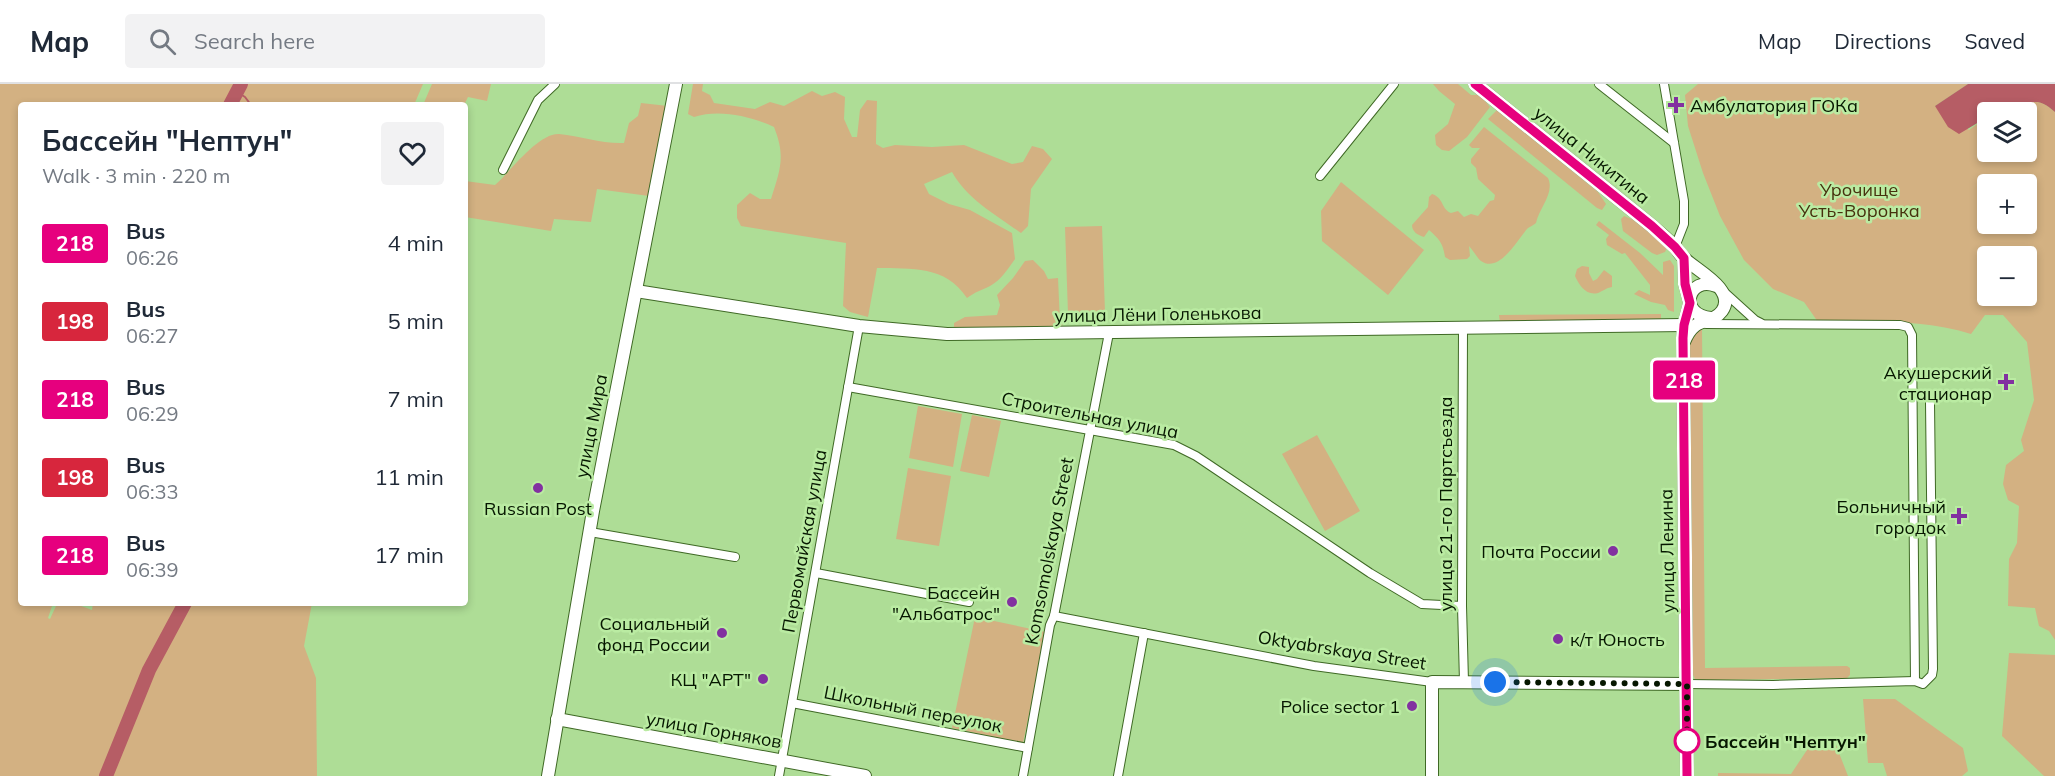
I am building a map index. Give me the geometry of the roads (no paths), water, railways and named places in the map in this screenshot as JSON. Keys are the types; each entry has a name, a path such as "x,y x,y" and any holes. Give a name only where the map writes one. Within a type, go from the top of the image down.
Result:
{"street":[{"path":"503,170 538,100 555,84"},
{"name":"улица Мира","path":"548,776 622,355 676,84"},
{"path":"1320,176 1394,84"},
{"name":"улица Никитина","path":"1475,84 1675,247 1684,258 1719,287"},
{"path":"1599,84 1674,143"},
{"path":"1664,84 1684,201 1684,224 1675,247"},
{"path":"1684,258 1685,284 1693,312 1701,317 1711,318"},
{"path":"1690,303 1691,293 1699,285 1709,283 1719,287 1755,320 1764,324"},
{"path":"1684,343 1687,334 1697,323 1717,316 1725,305 1724,295 1719,287"},
{"name":"улица Лёни Голенькова","path":"636,291 859,326 947,334 1684,325"},
{"name":"улица Ленина","path":"1688,776 1684,325 1690,303"},
{"path":"1684,325 1697,323 1900,325 1908,327 1912,335 1915,681 1923,684 1932,675 1933,669 1930,402"},
{"name":"Первомайская улица","path":"779,776 859,326"},
{"name":"улица 21-го Партсъезда","path":"1463,327 1464,682"},
{"name":"Komsomolskaya Street","path":"1023,776 1050,625 1054,616 1109,333"},
{"name":"Строительная улица","path":"848,387 1174,445 1196,456 1370,573 1422,603 1462,606"},
{"path":"590,532 735,557"},
{"path":"816,573 969,602"},
{"name":"Oktyabrskaya Street","path":"1054,616 1314,666 1432,682 1773,685 1915,681"},
{"path":"1118,776 1144,633"},
{"path":"1432,682 1432,776"},
{"name":"Школьный переулок","path":"792,703 1028,748"},
{"name":"улица Горняков","path":"557,719 865,776"}],"waterway":[{"path":"232,102 241,84"},
{"path":"237,92 249,102"},
{"path":"106,776 149,670 183,606"}],"place":[{"name":"Амбулатория ГОКа","path":"1676,105"},
{"name":"Акушерский стационар","path":"2006,382"},
{"name":"Russian Post","path":"538,488"},
{"name":"Больничный городок","path":"1959,516"},
{"name":"Почта России","path":"1613,551"},
{"name":"Бассейн \"Альбатрос\"","path":"1012,602"},
{"name":"Социальный фонд России","path":"722,633"},
{"name":"к/т Юность","path":"1558,639"},
{"name":"КЦ \"АРТ\"","path":"763,679"},
{"name":"Police sector 1","path":"1412,706"},
{"name":"Бассейн \"Нептун\"","path":"1687,741"}],"park label":[{"name":"Урочище Усть-Воронка","path":"1859,199"}]}
